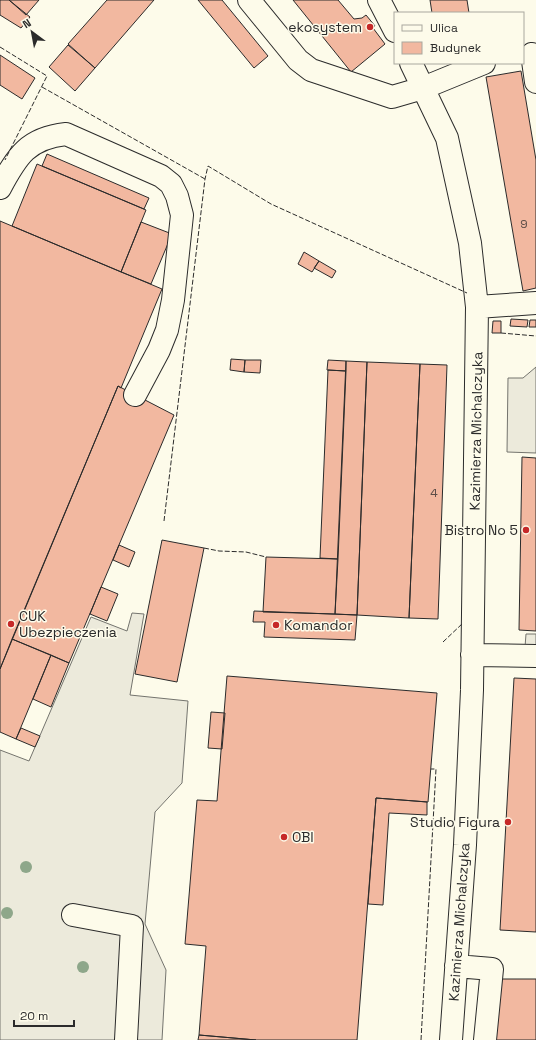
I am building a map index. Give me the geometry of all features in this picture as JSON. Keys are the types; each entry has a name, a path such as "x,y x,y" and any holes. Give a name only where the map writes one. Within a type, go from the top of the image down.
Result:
{"street":[{"path":"249,0 298,60 311,70 392,97 423,88 482,64"},
{"path":"379,0 394,30"},
{"path":"530,54 536,82"},
{"name":"Kazimierza Michalczyka","path":"411,64 447,138 470,243 477,307 472,655 465,845 451,1040"},
{"path":"0,188 8,172 28,146 49,136 66,134 161,176 171,184 177,196 182,215 173,300 167,330 159,350 134,395"},
{"path":"477,307 536,303"},
{"path":"472,655 536,656"},
{"path":"73,916 132,926 126,1040"},
{"path":"456,966 492,969 485,1040"}],"shaded area":[{"path":"536,367 536,453 507,452 508,378 523,378"},
{"path":"132,613 144,614 130,695 188,701 182,783 155,812 145,924 166,970 162,1040 0,1040 0,750 29,761 91,617 127,631"},
{"path":"526,634 536,634 536,648 525,647"}],"building":[{"path":"0,0 9,0 30,17 21,28 0,15"},
{"path":"9,0 39,0 26,15"},
{"path":"107,0 154,0 95,68 68,44"},
{"path":"198,0 222,0 268,56 254,68"},
{"path":"293,0 338,0 354,19 362,18 366,15 375,26 373,28 385,44 351,72"},
{"path":"430,0 467,0 469,12 432,12"},
{"path":"68,45 95,68 75,91 49,67"},
{"path":"0,55 35,78 22,99 0,85"},
{"path":"521,71 536,160 536,288 523,291 486,77"},
{"path":"47,154 149,198 144,209 42,166"},
{"path":"37,164 146,210 121,272 12,226"},
{"path":"0,221 162,289 121,388 118,386 0,669"},
{"path":"141,222 172,234 151,284 121,272"},
{"path":"304,252 319,261 312,272 298,264"},
{"path":"319,261 336,271 332,278 314,268"},
{"path":"511,319 528,320 527,327 510,326"},
{"path":"530,320 536,320 536,327 529,327"},
{"path":"493,321 501,321 501,333 492,333"},
{"path":"231,359 245,360 244,372 230,370"},
{"path":"245,360 261,360 260,373 244,372"},
{"path":"328,360 346,361 346,371 327,370"},
{"path":"346,361 367,362 357,615 335,614"},
{"path":"367,362 420,364 409,618 357,615"},
{"path":"420,364 447,365 438,619 409,618"},
{"path":"328,370 346,371 338,559 320,558"},
{"path":"118,386 174,415 69,663 12,639"},
{"path":"522,457 536,458 536,631 519,630"},
{"path":"162,540 204,548 177,682 135,674"},
{"path":"119,545 135,552 129,567 113,560"},
{"path":"266,557 338,559 335,614 263,612"},
{"path":"101,587 118,594 107,621 90,614"},
{"path":"254,611 357,615 355,640 264,637 265,622 253,622"},
{"path":"12,639 51,655 16,739 0,732 0,669"},
{"path":"51,655 69,663 51,707 33,699"},
{"name":"OBI","path":"227,676 437,693 428,802 376,798 357,1040 256,1040 199,1035 206,946 185,944 197,800 217,801"},
{"path":"514,678 536,679 536,932 500,930"},
{"path":"211,712 225,713 222,749 208,748"},
{"path":"21,728 40,736 35,747 16,739"},
{"path":"376,798 427,802 427,815 389,813 383,905 368,904"},
{"path":"500,979 536,979 536,1040 495,1040"},
{"path":"199,1035 222,1037 256,1040 198,1040"}],"fence":[{"path":"0,47 47,76 5,160"},
{"path":"42,87 205,179"},
{"path":"164,521 205,179 208,166 271,204 467,293"},
{"path":"501,333 536,336"},
{"path":"204,548 219,551 246,552 266,557"},
{"path":"443,642 463,623"},
{"path":"421,1040 436,769 431,769"}],"place":[{"name":"ekosystem","path":"370,27"},
{"name":"Bistro No 5","path":"526,530"},
{"name":"CUK Ubezpieczenia","path":"11,624"},
{"name":"Komandor","path":"276,625"},
{"name":"Studio Figura","path":"508,822"},
{"name":"OBI","path":"284,837"}]}
